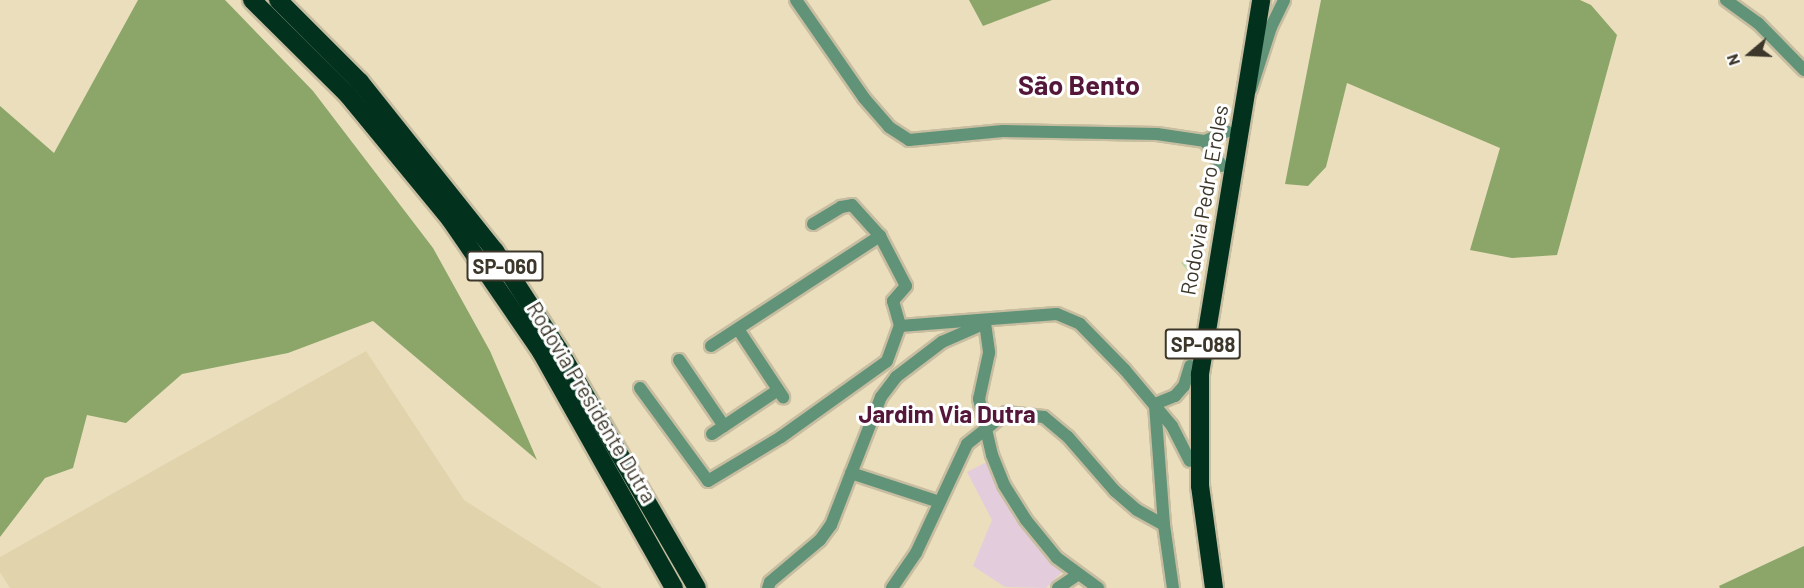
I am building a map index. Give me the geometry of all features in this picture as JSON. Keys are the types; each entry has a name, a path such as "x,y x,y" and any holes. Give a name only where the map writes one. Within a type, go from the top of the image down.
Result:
{"highway":[{"name":"Rodovia Presidente Dutra","path":"252,0 347,94 450,219 541,352 674,588"},
{"name":"Rodovia Presidente Dutra","path":"278,0 360,82 495,251 559,350 697,588"},
{"name":"Rodovia Pedro Eroles","path":"1205,588 1190,461 1190,366 1198,296 1250,0"},
{"name":"Rodovia Pedro Eroles","path":"1214,588 1200,486 1200,374 1261,0"}],"street":[{"path":"796,0 864,98 902,137 930,139 1003,131 1157,134 1204,141 1227,131"},
{"path":"1244,103 1284,0"},
{"path":"1728,1 1758,23 1804,70"},
{"path":"1204,141 1222,166"},
{"path":"640,388 708,481 781,437 887,361 900,326 893,302 906,286 880,236 852,206 841,207 813,224"},
{"path":"711,346 880,236"},
{"path":"900,326 985,323 1040,314 1069,317 1100,343 1155,404 1190,461"},
{"path":"985,323 989,353 978,392 984,427 1013,503 1042,542 1077,575 1098,588"},
{"path":"769,585 820,540 831,525 880,397 896,377 942,342 985,323"},
{"path":"712,434 781,394 738,329"},
{"path":"679,360 724,426"},
{"path":"1155,404 1175,396 1184,386 1190,366"},
{"path":"1155,404 1164,525 1173,588"},
{"path":"892,588 916,552 967,444 984,427 1006,412 1044,417 1068,437 1114,491 1137,510 1164,525"},
{"path":"851,473 939,502"},
{"path":"1058,588 1077,575"}],"shaded area":[{"path":"366,351 464,500 602,588 10,588 0,572 0,557"},
{"path":"989,461 1013,511 1062,572 1046,588 1005,587 973,566 992,520 967,472"}],"green space":[{"path":"138,0 225,0 313,91 433,248 490,351 537,460 373,321 288,353 182,374 126,423 87,415 73,468 45,478 0,537 0,106 54,153"},
{"path":"969,0 1052,0 983,26"},
{"path":"1321,0 1580,0 1591,5 1617,35 1557,255 1512,258 1470,250 1500,148 1347,83 1326,167 1308,186 1285,184"},
{"path":"1198,251 1194,273 1193,277 1181,263"},
{"path":"1804,546 1804,588 1720,588 1719,586"}],"district":[{"name":"São Bento","path":"1079,85"},
{"name":"Jardim Via Dutra","path":"947,414"}]}
